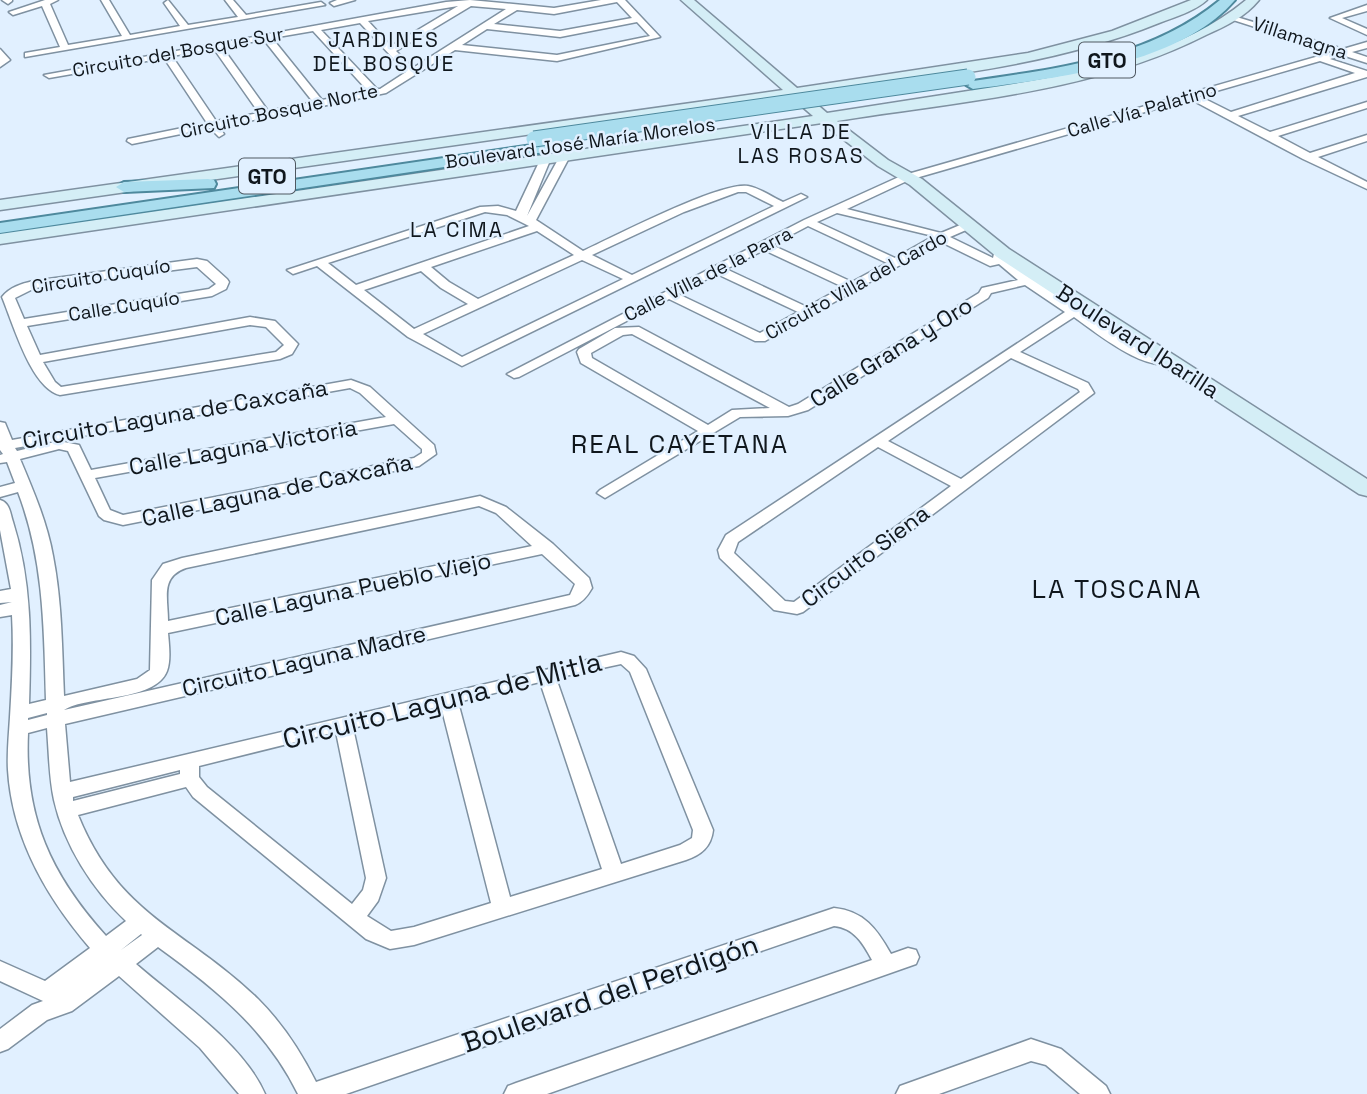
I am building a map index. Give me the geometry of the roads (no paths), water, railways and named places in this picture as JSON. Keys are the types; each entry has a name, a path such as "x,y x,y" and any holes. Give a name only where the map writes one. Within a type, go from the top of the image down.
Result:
{"main road":[{"name":"Boulevard José María Morelos","path":"970,81 1126,43 1182,19 1209,0"},
{"name":"Boulevard José María Morelos","path":"0,228 540,149 1097,63 1152,46 1200,22 1227,0"},
{"path":"1200,22 1218,16 1242,0"},
{"name":"Boulevard José María Morelos","path":"3,206 540,149"},
{"path":"124,187 208,184"},
{"path":"41,233 192,201"}],"street":[{"path":"105,0 127,38"},
{"path":"229,0 244,18"},
{"path":"293,0 300,9"},
{"path":"334,3 351,0"},
{"name":"Circuito Bosque Norte","path":"132,141 216,130 266,115 389,88 526,0"},
{"path":"455,47 557,58 656,37 618,0"},
{"name":"Circuito del Bosque Sur","path":"49,75 470,3 554,11 618,0"},
{"path":"687,0 794,94 843,133 913,178"},
{"path":"3,206 992,64 1132,31 1201,0"},
{"path":"0,239 540,149 565,156 1021,88 1140,61 1233,17 1253,0"},
{"path":"13,12 50,1 65,48"},
{"path":"168,3 186,28"},
{"path":"391,50 470,3"},
{"path":"28,55 321,5"},
{"path":"1367,8 1334,18 1367,32"},
{"name":"Villamagna","path":"1233,17 1367,60"},
{"path":"486,26 560,34 639,19"},
{"path":"362,20 412,73"},
{"path":"736,24 796,77 864,131 913,178"},
{"path":"315,28 374,93"},
{"path":"266,37 320,104"},
{"name":"Calle Vía Palatino","path":"913,178 1367,45"},
{"path":"217,46 266,115"},
{"path":"0,51 5,60 0,64"},
{"path":"166,54 216,130"},
{"path":"1322,59 1366,74"},
{"path":"992,64 971,71 869,86 863,90 862,95 869,102 884,104 992,89 1021,88"},
{"path":"753,99 771,86 773,73"},
{"path":"1229,116 1366,74"},
{"path":"796,77 829,84 852,85"},
{"path":"1191,96 1367,186"},
{"path":"687,108 758,103 773,108 776,114 768,121 713,130 697,136"},
{"path":"1268,136 1367,105"},
{"path":"864,131 868,119 878,109"},
{"path":"801,122 843,133"},
{"path":"1307,157 1367,138"},
{"path":"528,221 540,149"},
{"path":"353,290 422,266 528,221 565,156"},
{"path":"1355,180 1367,176"},
{"name":"Calle Villa de la Parra","path":"514,374 808,222 913,178"},
{"name":"Boulevard Ibarilla","path":"913,178 969,225 998,258 1083,313 1169,360 1367,489"},
{"path":"534,183 549,184"},
{"path":"413,334 680,210 737,188 748,189 783,206"},
{"path":"319,262 413,334 457,361 467,360 801,197"},
{"path":"293,270 484,209 507,210 583,255 632,279"},
{"path":"835,209 943,236 998,258"},
{"path":"808,222 895,262"},
{"name":"Circuito Villa del Cardo","path":"669,294 755,338 764,338 895,262 969,225"},
{"path":"763,245 852,286"},
{"name":"Calle Grana y Oro","path":"986,291 983,283 998,258"},
{"name":"Calle Cuquío","path":"20,323 212,292 222,286 223,282 203,264 197,263"},
{"name":"Circuito Cuquío","path":"0,313 15,290 33,285 197,263"},
{"path":"422,266 445,285 477,304"},
{"path":"716,269 808,312"},
{"name":"Calle Grana y Oro","path":"605,493 737,413 788,412 803,407 984,295 986,291 1032,279"},
{"path":"8,304 51,386 60,391 279,355 291,346 270,324 250,321 38,359"},
{"name":"Circuito Siena","path":"1011,353 1083,386 1087,393 960,485 802,606 792,609 780,606 729,558 726,550 728,545 1011,353 1083,313"},
{"path":"708,430 586,360 584,352 620,331 634,330 788,412"},
{"name":"Circuito Laguna de Caxcaña","path":"4,446 351,384 365,390 398,419"},
{"path":"737,413 760,397"},
{"name":"Calle Laguna de Caxcaña","path":"74,447 104,513 116,520 129,520 419,461 429,454 429,448 398,419"},
{"name":"Calle Laguna Victoria","path":"88,475 398,419"},
{"path":"93,429 74,447 4,446 13,481 40,534 48,567 52,600 55,712 64,801 89,860 119,903 149,930 239,995 263,1019 293,1059 312,1094"},
{"path":"879,442 960,485"},
{"path":"0,492 13,481"},
{"name":"Circuito Laguna Madre","path":"18,721 575,599 584,588 583,582 547,548 489,504 470,502 182,564 169,568 160,580 160,668 151,679 55,712"},
{"path":"0,505 13,542 21,600 19,794 28,832 44,868 112,956 212,1042 237,1069 253,1094"},
{"name":"Calle Laguna Pueblo Viejo","path":"160,629 547,548"},
{"path":"0,597 21,600"},
{"path":"0,611 21,600"},
{"name":"Circuito Laguna de Mitla","path":"64,801 189,770 343,724 615,658 633,663 703,830 700,843 694,848 401,940 380,937 352,916 200,792 189,770"},
{"path":"546,674 614,874"},
{"path":"448,698 503,909"},
{"path":"343,724 376,878 374,891 352,916"},
{"name":"Boulevard del Perdigón","path":"312,1094 835,916 843,916 859,923 886,965"},
{"path":"0,1042 149,930"},
{"path":"516,1094 908,957"},
{"path":"0,971 51,1003"},
{"path":"908,1094 1031,1050 1053,1057 1098,1094"}],"district":[{"name":"JARDINES DEL BOSQUE","path":"384,51"},
{"name":"VILLA DE LAS ROSAS","path":"801,143"},
{"name":"LA CIMA","path":"457,229"},
{"name":"REAL CAYETANA","path":"680,444"},
{"name":"LA TOSCANA","path":"1117,589"}]}
